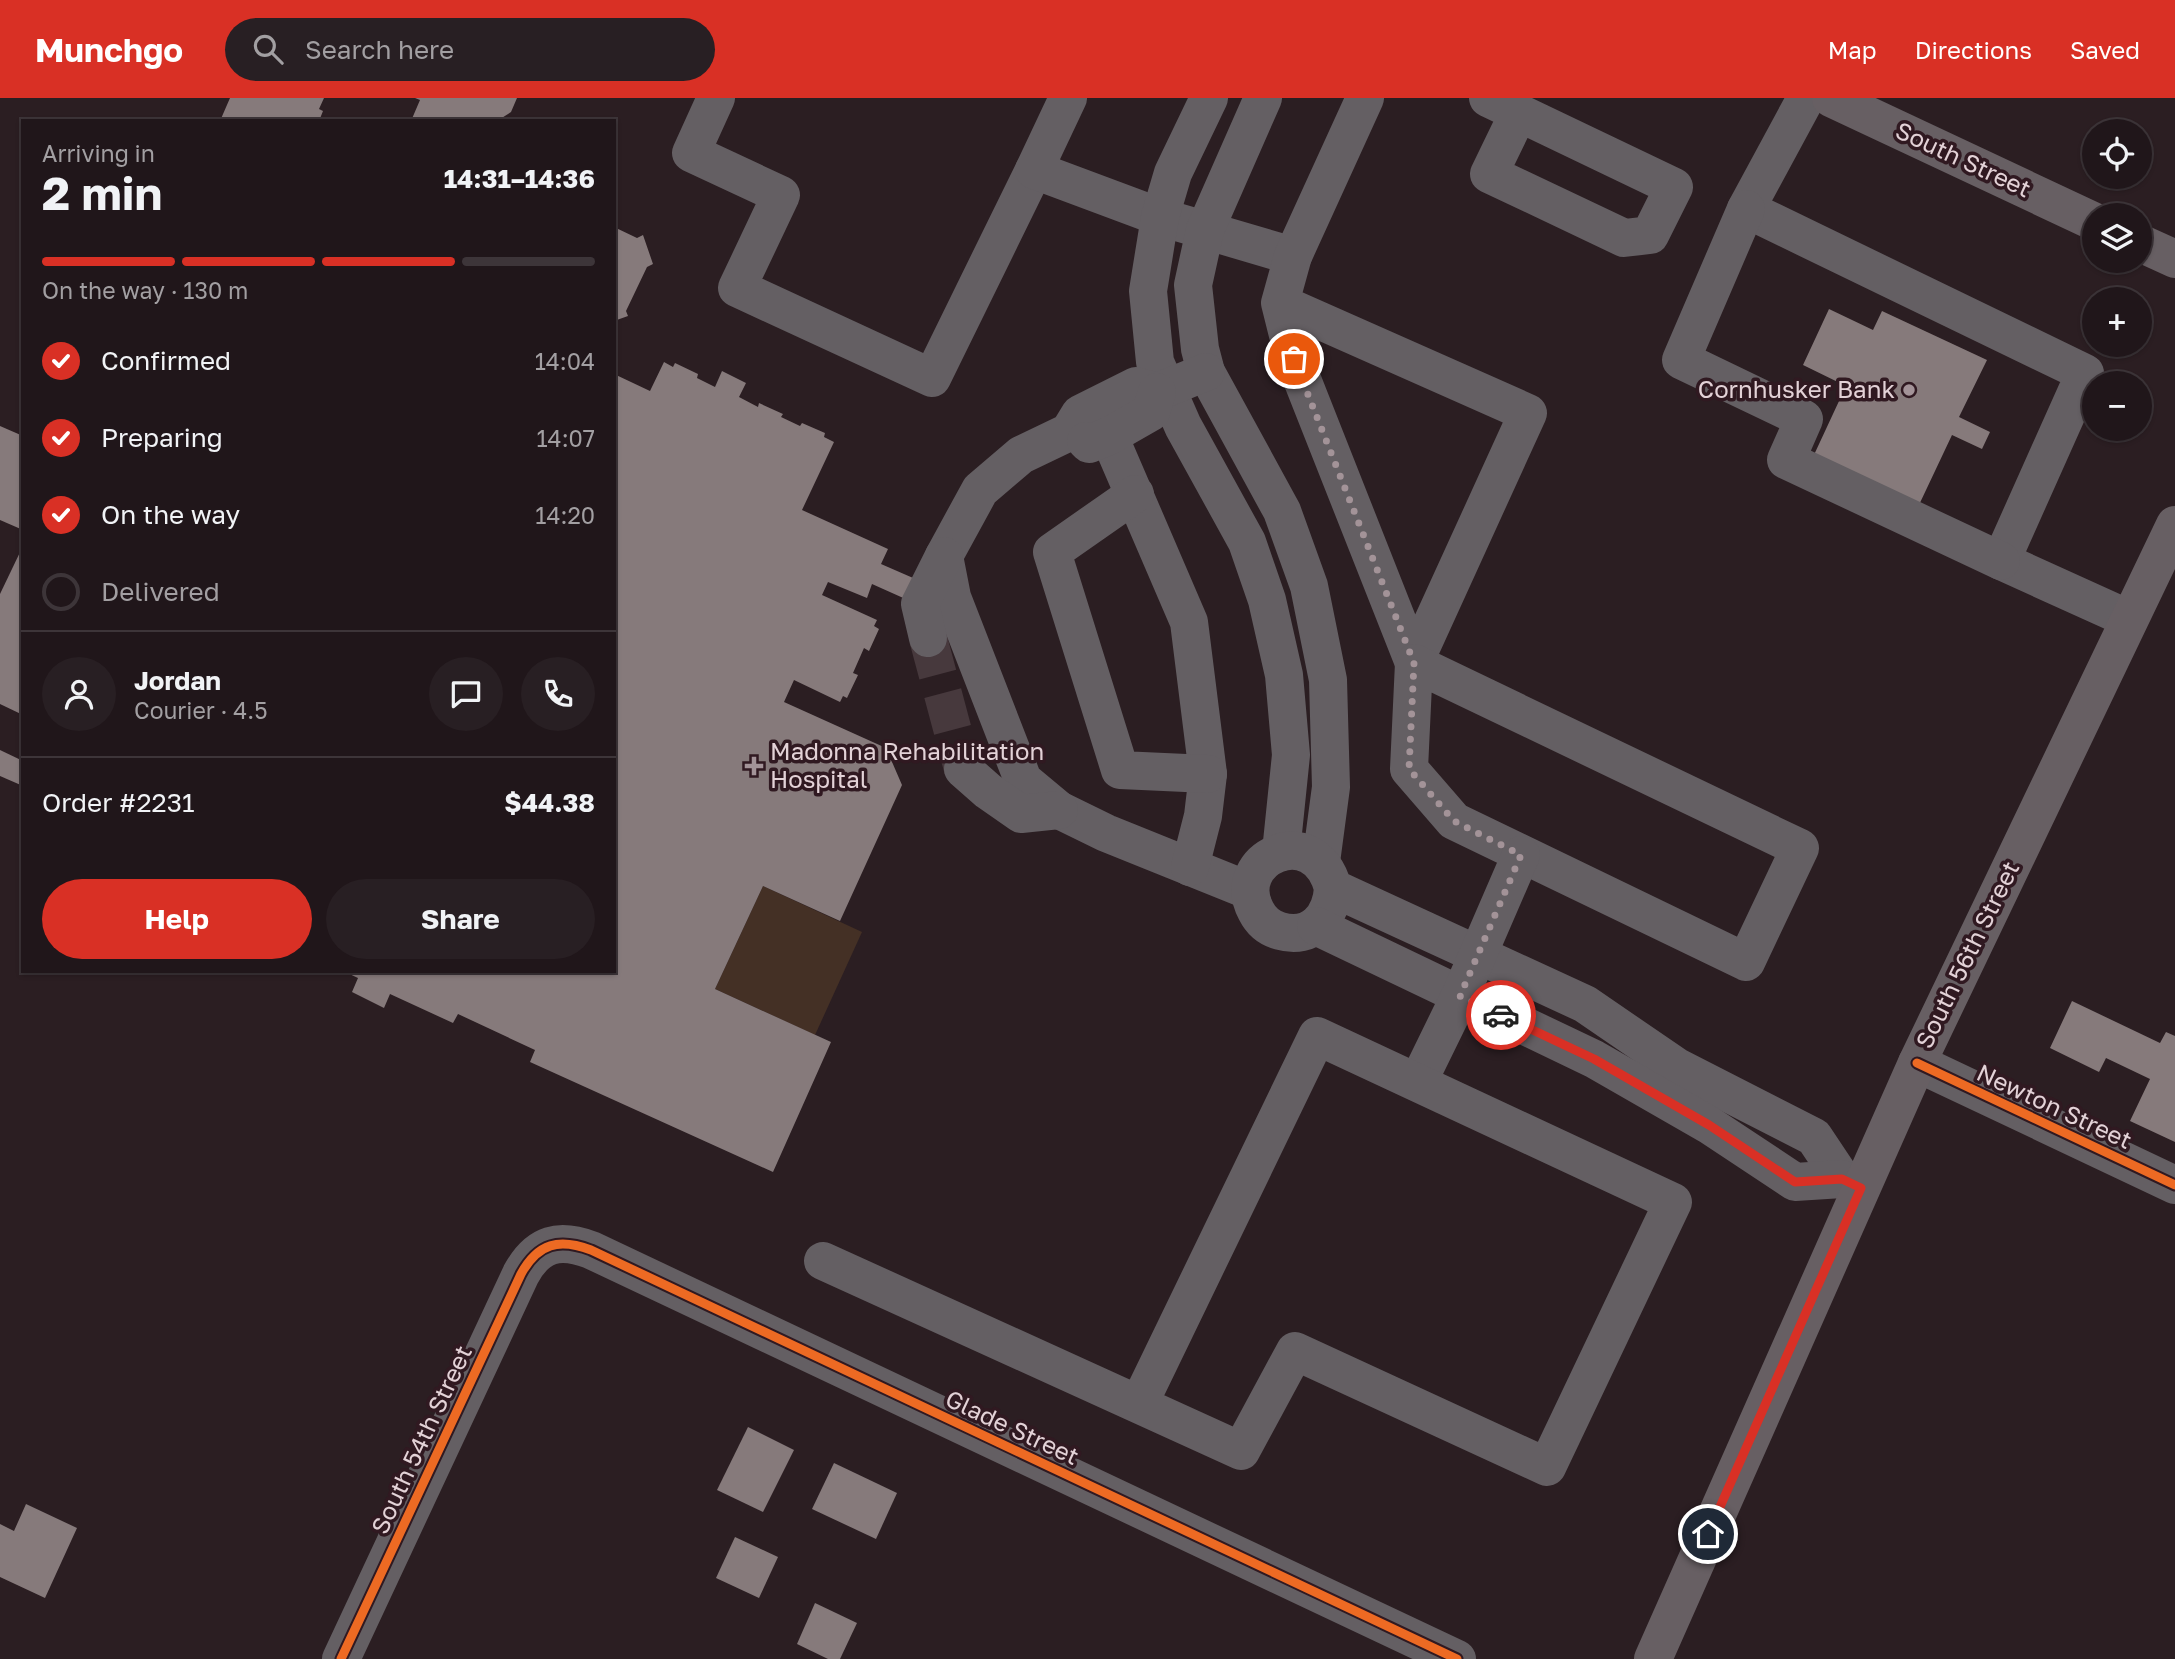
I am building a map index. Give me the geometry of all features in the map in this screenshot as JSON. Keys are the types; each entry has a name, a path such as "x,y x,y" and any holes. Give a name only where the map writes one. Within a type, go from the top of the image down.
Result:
{"main road":[{"name":"South Street","path":"1830,98 2082,216"},
{"path":"2152,248 2175,259"},
{"name":"South 56th Street","path":"1653,1659 1852,1184 1917,1063 2175,525"}],"street":[{"path":"716,98 691,153 780,195 737,288 932,378 1068,98"},
{"path":"1209,98 1173,173 1160,217 1148,291 1155,362 1161,390 1247,542 1267,600 1284,674 1291,755 1281,852"},
{"path":"1263,98 1205,230 1193,285 1200,349 1206,372 1282,511 1309,586 1328,680 1331,787 1327,875 1332,902 1326,915 1316,926 1303,932 1290,933 1266,925 1252,904 1252,878 1258,867 1268,858 1295,850 1309,854 1327,875 1478,955 1585,1004 1676,1067 1814,1137 1852,1184"},
{"path":"1280,303 1528,413 1414,663 1409,769 1454,821 1746,962 1800,848 1414,663 1294,359 1280,303 1293,256 1365,98"},
{"path":"1806,98 1746,209 1681,360 1804,419 1786,460 2129,619"},
{"path":"1504,105 1674,187 1650,234 1624,238 1489,174 1504,105"},
{"path":"1034,170 1160,217 1293,256"},
{"path":"1746,209 2085,373 2001,561"},
{"path":"928,638 920,604 980,490 1021,456 1069,432 1080,414 1136,386 1161,390 1206,372"},
{"path":"1069,432 1089,444 1109,436 1151,412 1161,390"},
{"path":"1109,436 1189,622 1208,774 1203,816 1190,867"},
{"path":"1135,494 1052,552 1120,770 1208,774"},
{"path":"944,556 952,597 1023,780 1059,810 1106,834 1250,891"},
{"path":"963,769 1021,814 1059,810"},
{"path":"1418,1082 1460,996 1521,855"},
{"path":"1316,926 1594,1059 1709,1125 1795,1182 1852,1184"},
{"path":"823,1261 1241,1451 1295,1351 1547,1467 1673,1202 1317,1036 1139,1404"},
{"name":"Newton Street","path":"1917,1063 2175,1185"},
{"name":"South 54th Street","path":"341,1659 521,1273 537,1252 549,1245"},
{"name":"Glade Street","path":"549,1245 576,1245 591,1250 1457,1659"}],"shaded area":[{"path":"763,886 862,932 815,1035 715,989"}],"building":[{"path":"230,98 324,98 319,109 323,111 320,119 221,119"},
{"path":"415,98 517,98 511,112 500,119 412,119 420,100"},
{"path":"616,228 637,238 643,235 653,264 647,267 626,311 628,316 616,320"},
{"path":"1829,309 1873,330 1882,311 1987,360 1959,417 1990,432 1982,449 1952,435 1918,507 1813,457 1846,386 1803,365"},
{"name":"Madonna Rehabilitation Hospital","path":"664,362 673,367 675,363 698,374 697,378 715,387 722,371 746,383 739,397 758,407 759,403 783,414 781,417 800,426 802,423 825,433 824,437 834,442 802,510 888,549 881,564 920,581 910,601 872,584 867,598 828,582 822,595 877,620 874,626 879,629 869,651 864,648 853,673 858,675 847,698 843,696 840,702 794,680 784,702 886,748 902,785 840,921 763,886 715,989 831,1042 773,1172 530,1062 535,1050 458,1014 453,1023 390,994 384,1008 352,992 358,978 347,973 616,973 616,375 650,391"},
{"path":"0,426 21,435 21,529 0,520"},
{"path":"21,550 21,714 0,704 0,594"},
{"path":"0,750 21,760 21,785 0,776"},
{"path":"2072,1001 2160,1043 2166,1032 2175,1036 2175,1142 2130,1121 2150,1079 2106,1058 2099,1072 2050,1048"},
{"path":"748,1427 794,1450 763,1512 717,1490"},
{"path":"834,1463 897,1493 876,1539 812,1509"},
{"path":"26,1504 77,1528 45,1598 0,1577 0,1524 14,1531"},
{"path":"735,1537 778,1557 759,1598 716,1578"},
{"path":"815,1603 857,1623 840,1659 828,1659 797,1644"}],"tunnel":[{"path":"928,638 963,769"}],"cycle path":[{"path":"1917,1063 2175,1185"},
{"path":"341,1659 521,1274 535,1255 559,1244 591,1250 1457,1659"}],"way so far":[{"path":"1294,359 1414,663 1409,769 1454,821 1521,855 1460,996 1501,1015"}],"place":[{"name":"Cornhusker Bank","path":"1909,390"},
{"name":"Madonna Rehabilitation Hospital","path":"754,766"}],"route":[{"path":"1501,1015 1594,1059 1709,1125 1795,1182 1842,1179 1861,1188 1708,1534"}]}
